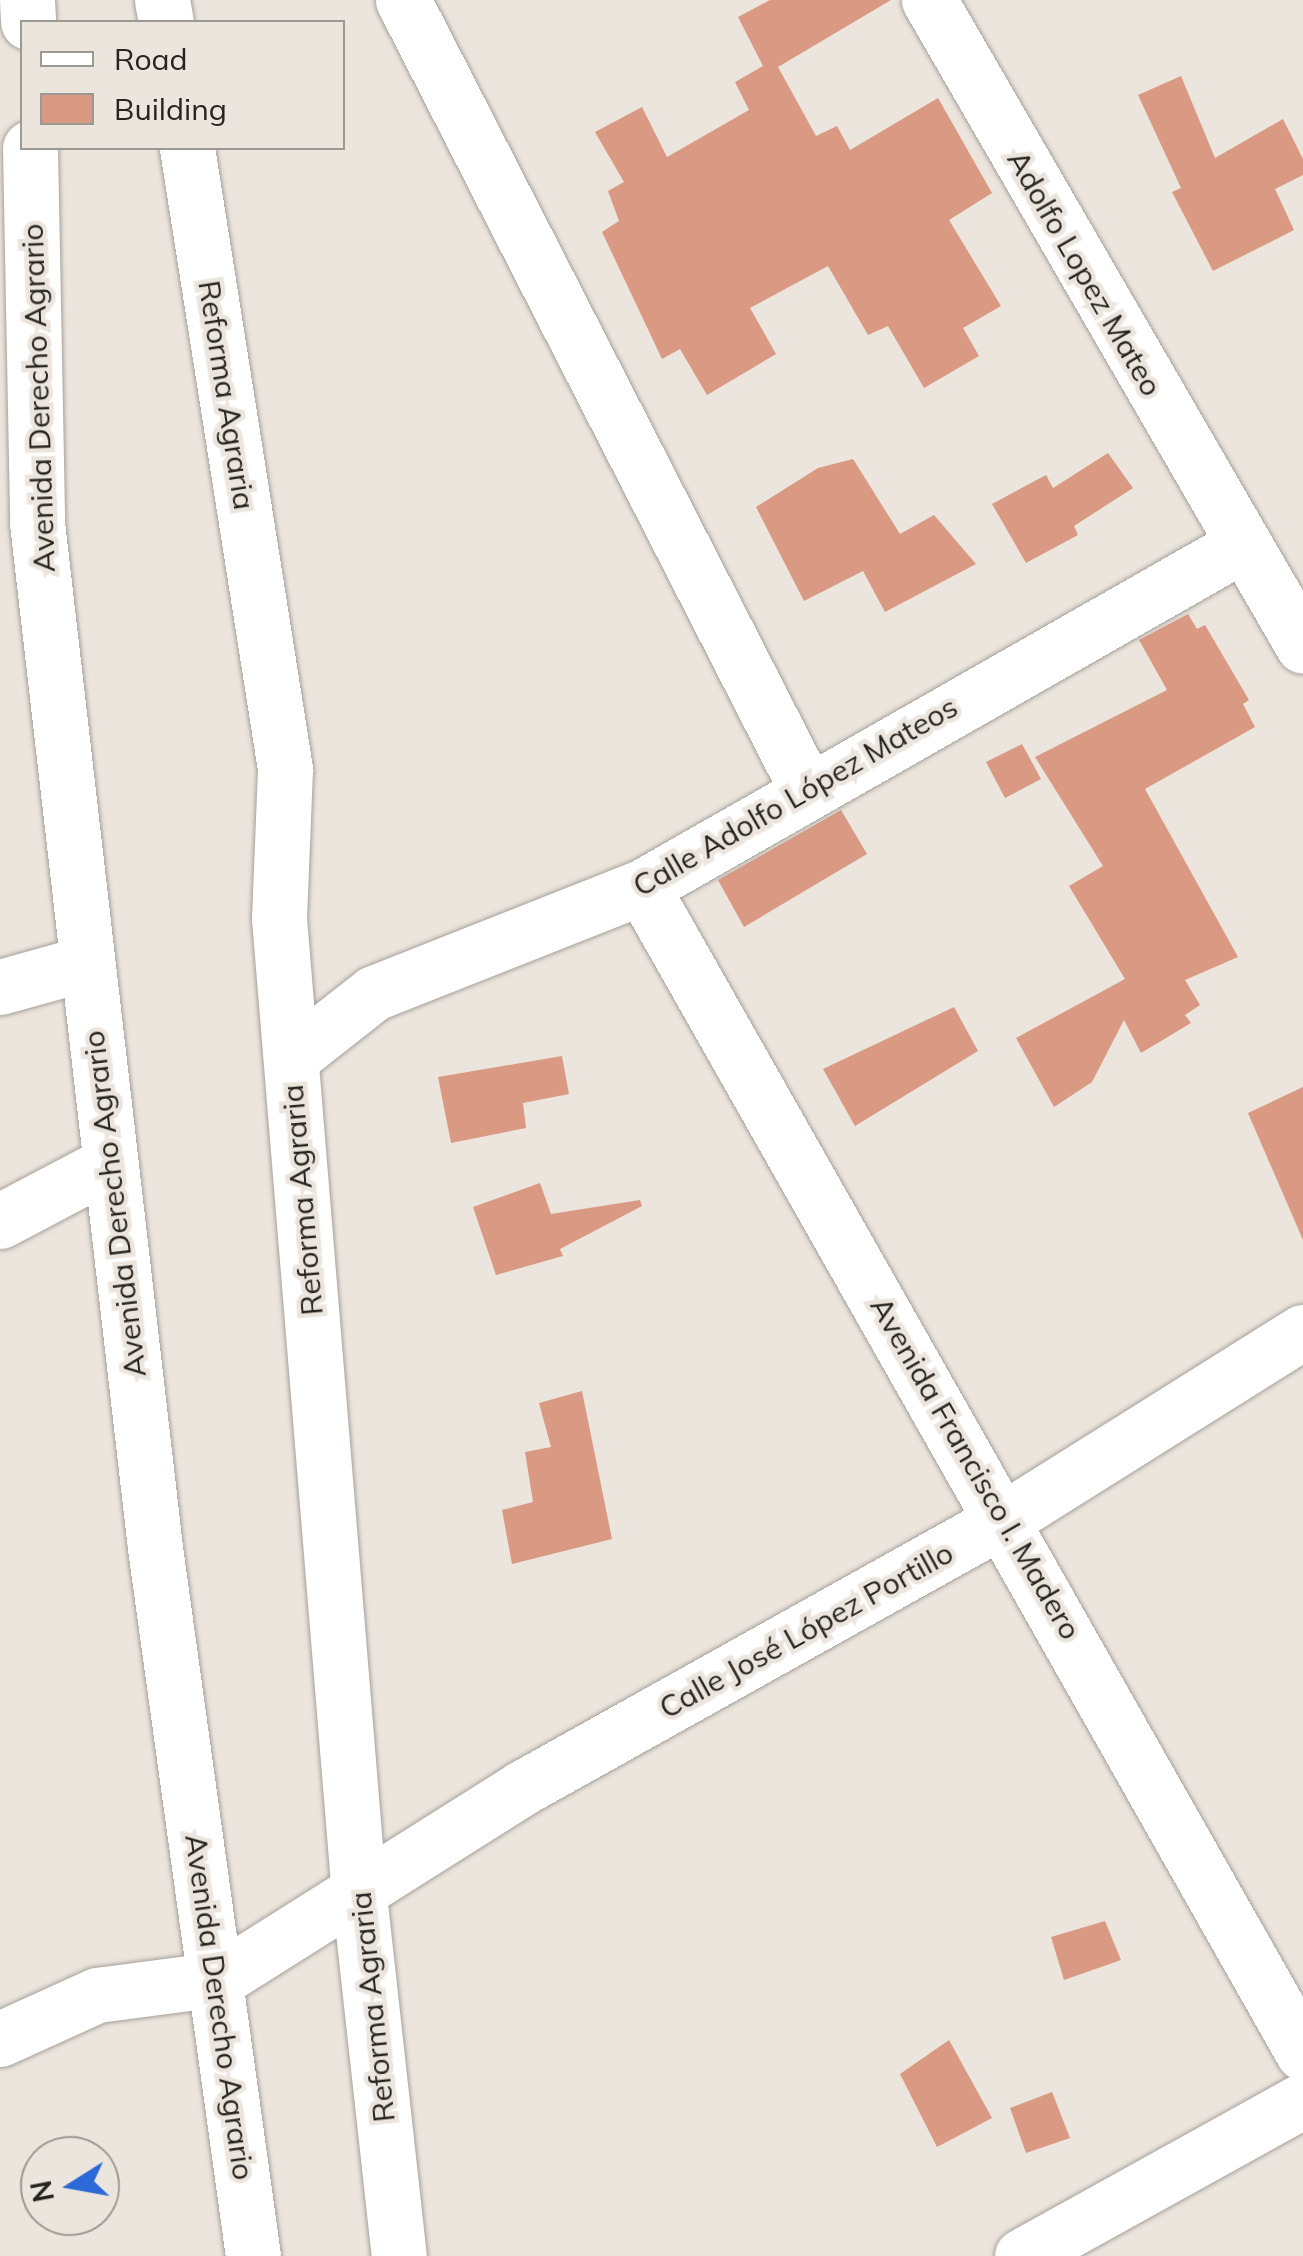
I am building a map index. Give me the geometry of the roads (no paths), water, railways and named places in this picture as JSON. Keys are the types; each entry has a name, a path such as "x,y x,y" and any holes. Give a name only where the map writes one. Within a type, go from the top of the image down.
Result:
{"street":[{"path":"404,0 806,788"},
{"name":"Adolfo Lopez Mateo","path":"930,0 1303,646"},
{"name":"Avenida Derecho Agrario","path":"30,150 19,522 86,963 108,1164 253,2256"},
{"name":"Reforma Agraria","path":"187,150 285,769 279,918 359,1895 399,2256"},
{"name":"Calle Adolfo López Mateos","path":"291,1058 374,993 642,887 806,788 1242,545"},
{"name":"Avenida Francisco I. Madero","path":"642,887 1006,1518 1303,2053"},
{"path":"0,987 86,963"},
{"path":"0,1221 108,1164"},
{"name":"Calle José López Portillo","path":"219,1979 359,1895 522,1788 1006,1518 1303,1332"},
{"path":"0,2039 98,1996 219,1979"},
{"path":"1022,2256 1303,2100"}]}
